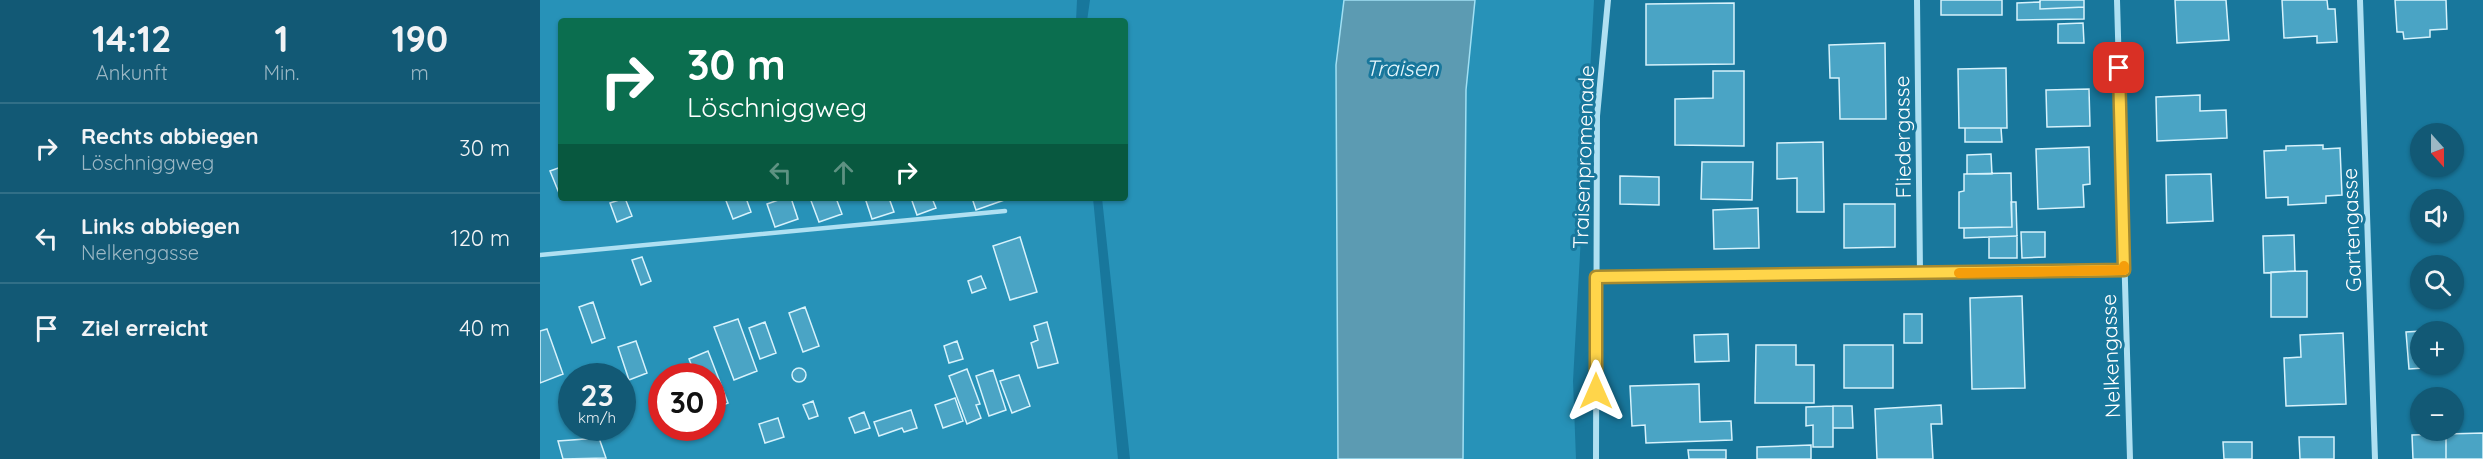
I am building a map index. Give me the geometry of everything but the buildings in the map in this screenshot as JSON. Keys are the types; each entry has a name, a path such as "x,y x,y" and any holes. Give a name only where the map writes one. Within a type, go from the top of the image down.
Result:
{"street":[{"name":"Traisenpromenade","path":"1596,459 1597,116 1608,0"},
{"name":"Fliedergasse","path":"1917,0 1920,273"},
{"name":"Nelkengasse","path":"2117,0 2130,459"},
{"name":"Gartengasse","path":"2360,0 2376,459"},
{"path":"1596,277 2124,270"}],"lane":[{"path":"540,255 1005,211"}],"shaded area":[{"path":"540,0 1077,0 1076,18 558,18 558,201 1093,201 1118,459 540,459"},
{"path":"1090,0 1344,0 1336,65 1338,459 1130,459 1102,201 1128,201 1128,18 1087,18"},
{"path":"1475,0 1594,0 1573,381 1576,459 1463,459 1466,90"}],"water":[{"name":"Traisen","path":"1344,0 1475,0 1466,90 1463,459 1338,459 1336,65"}],"slow traffic":[{"path":"1959,273 2124,270 2124,266"}],"route":[{"path":"1596,391 1596,277 2124,270 2119,68"}]}
